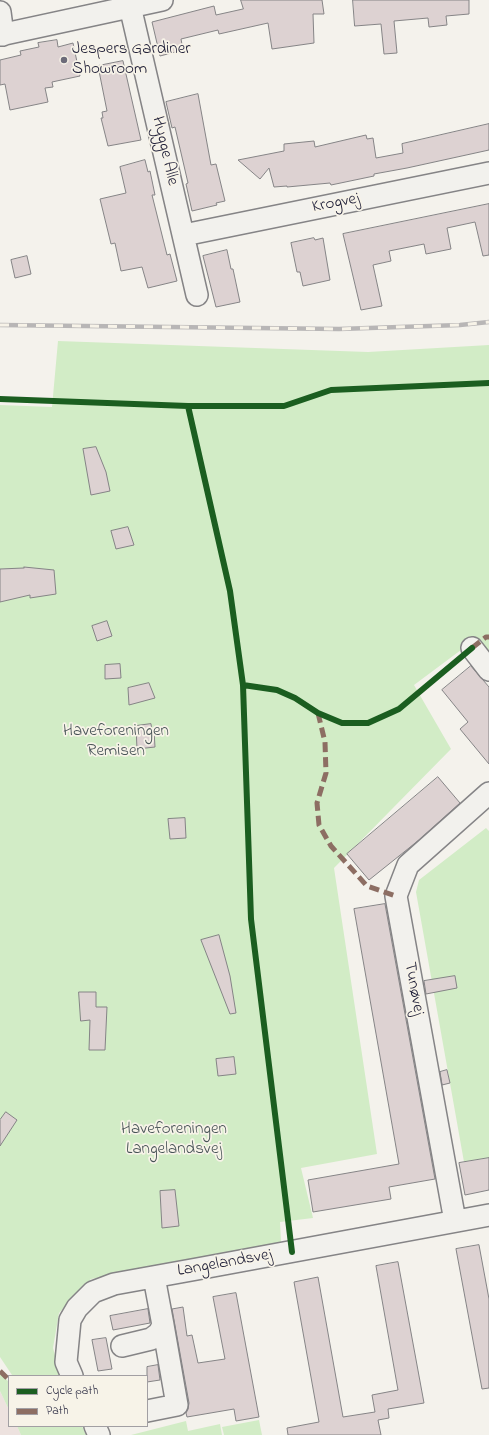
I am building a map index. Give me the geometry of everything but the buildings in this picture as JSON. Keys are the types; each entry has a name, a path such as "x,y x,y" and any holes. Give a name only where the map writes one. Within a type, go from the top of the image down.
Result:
{"street":[{"path":"0,12 2,35 162,0"},
{"name":"Hygge Alle","path":"130,6 197,295"},
{"name":"Krogvej","path":"184,235 489,173"},
{"path":"472,648 489,670"},
{"name":"Tunøvej","path":"455,1221 396,896 408,865 489,793"},
{"name":"Langelandsvej","path":"72,1375 66,1362 70,1320 77,1308 93,1292 114,1284 489,1215"},
{"path":"148,1411 177,1405 154,1277"},
{"path":"122,1346 151,1339 159,1333 163,1325"}],"shaded area":[{"path":"0,1391 8,1408 8,1427 17,1427 21,1435 0,1435"}],"green space":[{"path":"58,341 368,352 489,345 489,659 469,644 414,685 451,749 334,868 377,1154 301,1168 313,1218 280,1222 281,1242 91,1279 59,1313 53,1348 61,1375 12,1375 0,1357 0,405 52,407"},
{"path":"486,828 489,831 489,1158 464,1162 416,892 419,880"},
{"path":"0,1373 8,1381 8,1408 0,1391"},
{"path":"259,1420 262,1435 224,1435 222,1427"},
{"path":"186,1421 188,1431 220,1424 222,1435 131,1435"},
{"path":"17,1427 82,1427 86,1435 21,1435"}],"railway":[{"path":"0,325 339,329 460,325 489,322"}],"marked path":[{"path":"472,648 486,637 489,637"},
{"path":"318,713 325,742 326,773 317,803 319,825 331,846 367,886 396,896"},
{"path":"0,1371 8,1379"}],"cycle path":[{"path":"188,406 284,406 331,390 489,383"},
{"path":"0,399 188,406 230,591 243,685 251,919 292,1252"},
{"path":"243,685 277,690 295,698 318,713 342,723 368,723 399,709 472,648"}],"place":[{"name":"Jespers Gardiner Showroom","path":"64,60"}],"park label":[{"name":"Haveforeningen Remisen","path":"116,742"},
{"name":"Haveforeningen Langelandsvej","path":"174,1140"}]}
